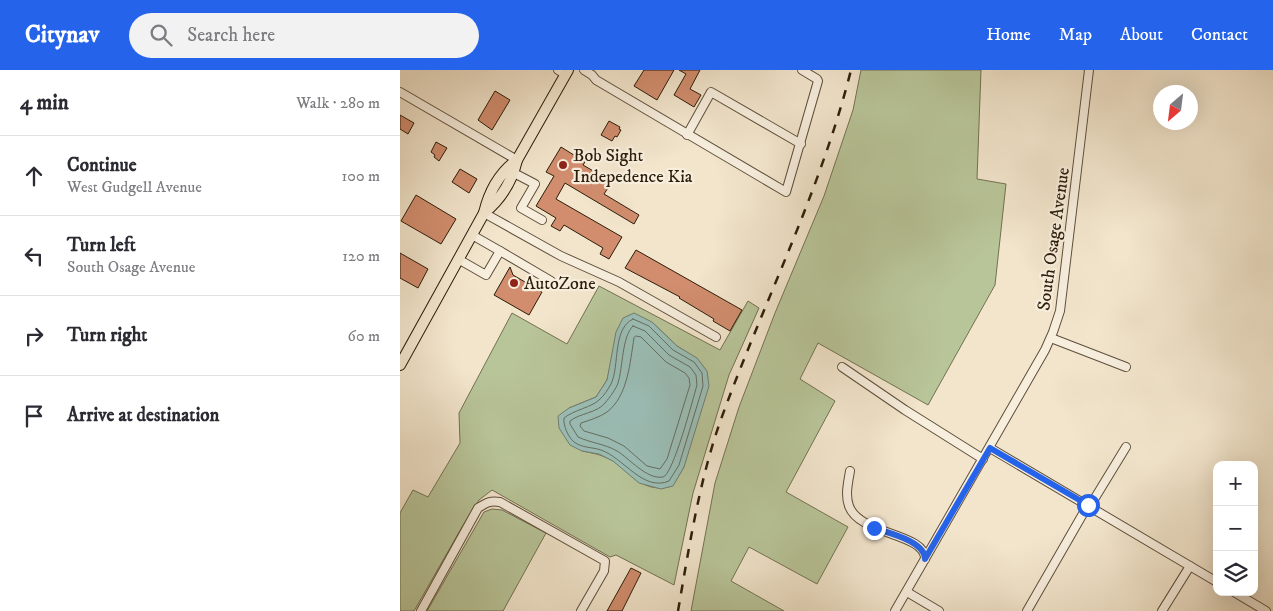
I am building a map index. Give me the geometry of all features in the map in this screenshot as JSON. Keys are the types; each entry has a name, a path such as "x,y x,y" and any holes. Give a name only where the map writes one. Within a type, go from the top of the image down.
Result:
{"main road":[{"path":"484,213 496,202 514,173 516,160 564,71"},
{"path":"401,361 484,213 490,194 505,168 516,160"}],"street":[{"path":"584,70 596,80 786,192 818,81 802,70"},
{"name":"South Osage Avenue","path":"895,611 990,448 1051,338 1060,311 1089,70"},
{"path":"400,92 516,160"},
{"path":"687,134 711,92 800,144"},
{"path":"514,173 535,184 521,208 542,220"},
{"path":"484,213 561,256 619,282 716,337"},
{"path":"472,235 551,281"},
{"path":"458,259 486,275 500,251"},
{"path":"1051,338 1126,367"},
{"path":"842,366 905,410 983,459"},
{"path":"990,448 1213,580"},
{"path":"1028,611 1089,506 1126,448"},
{"path":"850,471 847,490 848,505 855,517 874,528 906,539 923,550 925,559"},
{"path":"421,611 478,508 488,502 500,502 604,559 606,563 604,570 581,611"},
{"path":"1162,611 1190,566"},
{"path":"907,592 939,611"},
{"path":"1241,596 1266,611"}],"green space":[{"path":"861,70 981,70 977,179 1006,184 995,285 928,405 818,343 800,379 835,401 786,492 848,527 817,584 749,547 731,581 784,611 691,611 715,483 739,407 775,313 824,196 853,110"},
{"path":"599,286 720,350 748,301 759,308 729,375 693,493 674,585 616,555 610,557 492,490 479,500 414,611 400,611 400,513 413,490 428,497 460,443 459,413 512,313 567,344","holes":["652,322 677,346 697,359 684,467 672,486 653,487 640,482 613,461 598,454 582,451 569,408 596,397 607,380 611,363"]},
{"path":"492,509 502,510 546,533 503,611 427,611 484,512"}],"water":[{"path":"634,313 652,322 677,346 697,358 707,371 709,386 684,467 673,486 661,489 639,483 613,461 599,454 582,451 570,445 559,428 558,416 569,408 596,397 607,380 616,332 623,318"}],"building":[{"path":"644,70 674,70 657,100 634,86"},
{"path":"679,70 700,70 690,89 701,95 694,107 674,95 686,74"},
{"path":"495,91 510,100 492,130 478,120"},
{"path":"400,115 414,123 408,134 400,129"},
{"path":"609,121 620,127 619,129 621,130 612,141 601,135"},
{"path":"436,142 447,148 439,161 431,152"},
{"path":"561,147 585,162 583,165 612,182 604,194 639,215 634,224 565,183 556,199 622,237 609,259 600,254 603,248 564,225 560,231 551,226 556,218 536,206 554,176 546,172"},
{"path":"460,169 477,179 469,193 452,182"},
{"path":"416,195 456,219 441,244 401,221"},
{"path":"636,250 742,310 730,331 680,297 625,268"},
{"path":"400,253 428,269 418,288 400,278"},
{"name":"AutoZone","path":"510,267 513,275 542,292 529,315 494,295"},
{"path":"631,568 641,573 622,611 607,611"}],"railway":[{"path":"678,611 695,515 706,468 720,422 824,160 851,70"}],"place":[{"name":"Bob Sight Indepedence Kia","path":"563,165"},
{"name":"AutoZone","path":"514,283"}],"route":[{"path":"874,528 906,539 923,550 926,556 925,559 990,448 1088,505"}]}
